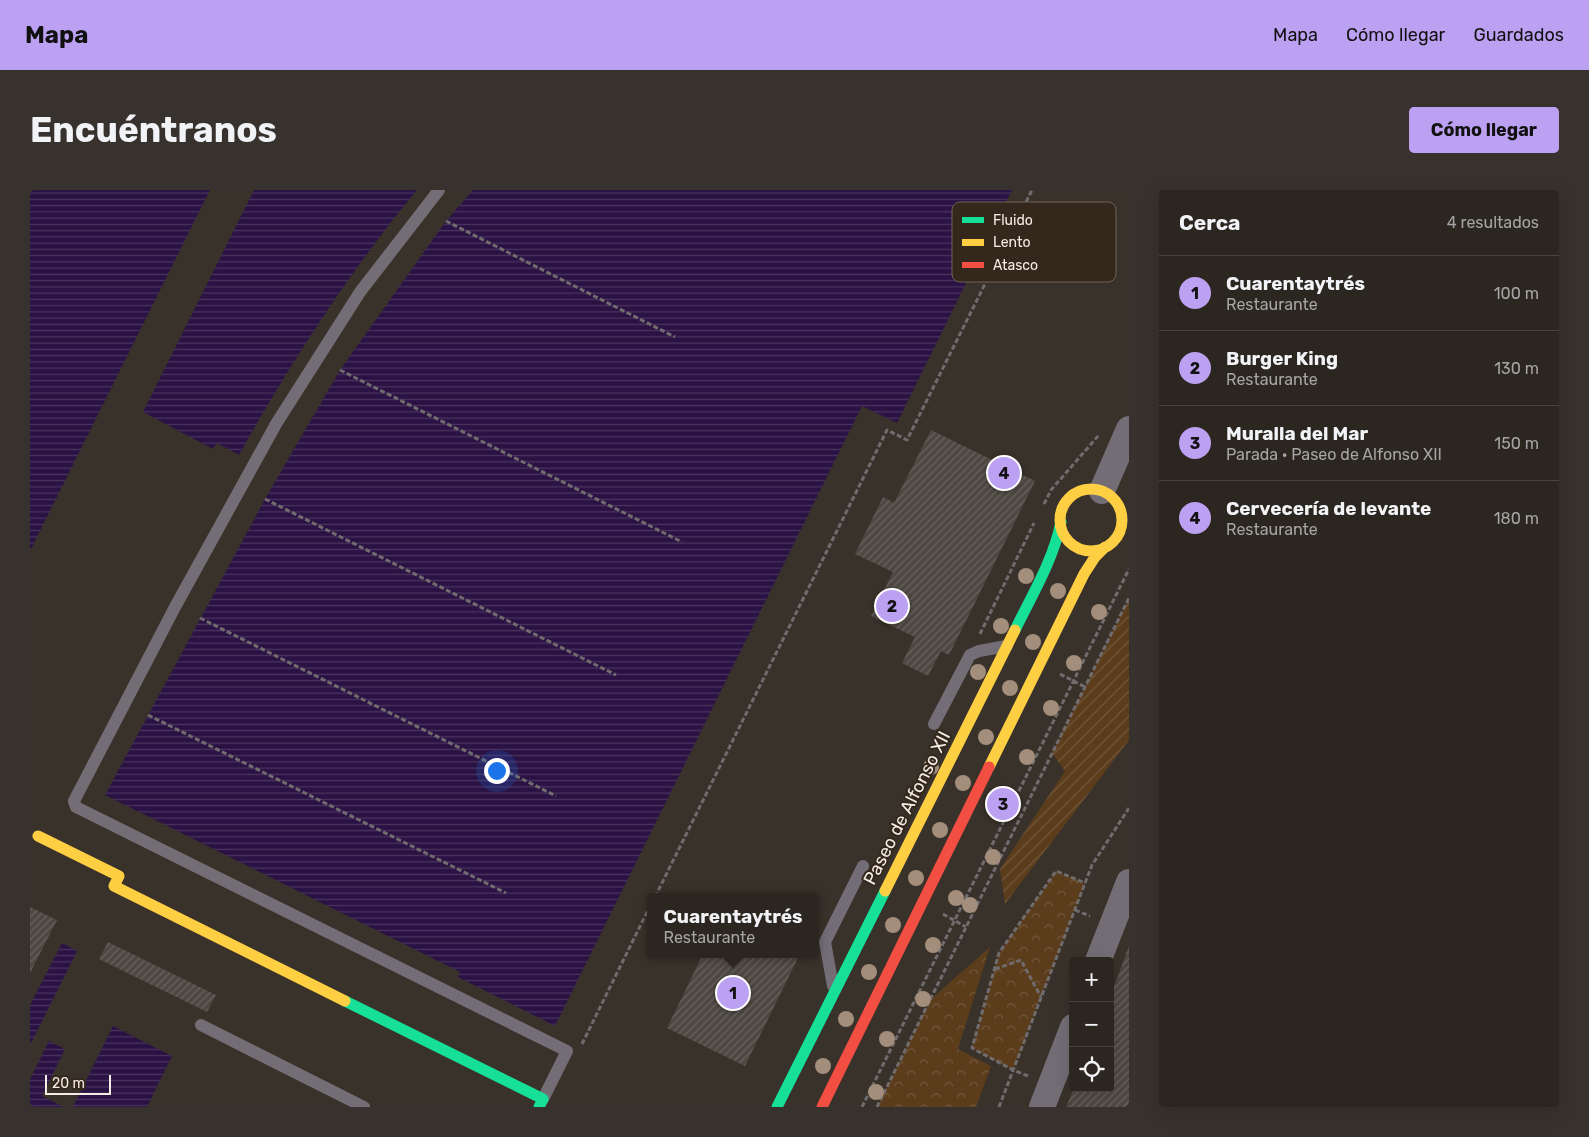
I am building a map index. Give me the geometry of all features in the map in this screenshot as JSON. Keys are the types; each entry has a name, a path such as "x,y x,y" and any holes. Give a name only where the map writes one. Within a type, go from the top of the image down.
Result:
{"main road":[{"path":"822,1107 1084,574 1095,557 1106,547 1117,536 1122,522 1121,514 1114,500 1102,491 1087,489 1073,495 1063,507 1060,522 1062,530 1073,544 1080,548 1097,550 1106,547"},
{"name":"Paseo de Alfonso XII","path":"777,1107 1050,560 1058,536 1060,522"},
{"path":"38,836 119,876 114,886 541,1103"}],"street":[{"path":"1102,491 1126,442"},
{"path":"1100,957 1129,882"},
{"path":"1046,1096 1069,1036"}],"lane":[{"path":"439,190 360,292 276,424 175,606 74,801 76,807 567,1051 541,1103"},
{"path":"934,724 970,654 1007,646"},
{"path":"834,993 825,942 863,866"},
{"path":"201,1025 364,1107"}],"path":[{"path":"1026,202 1032,190"},
{"path":"446,221 675,337"},
{"path":"657,893 887,430 907,440 986,282"},
{"path":"340,370 682,542"},
{"path":"1044,504 1051,490 1098,435"},
{"path":"265,499 616,675"},
{"path":"862,1107 1129,569"},
{"path":"877,1107 1129,598"},
{"path":"200,618 556,796"},
{"path":"148,715 506,893"},
{"path":"999,1107 1092,865 1129,808"},
{"path":"1046,1096 1013,1070 972,1048 999,953 1056,871 1085,883"},
{"path":"582,1045 647,912"},
{"path":"995,969 1020,960 1041,997"}],"green space":[{"path":"1129,598 1129,740 1005,904 1000,869 1065,771 1052,753"},
{"path":"1056,871 1085,883 1013,1070 972,1048 999,953"},
{"path":"990,947 958,1049 991,1066 976,1107 877,1107 930,1000"}],"shaded area":[{"path":"30,190 210,190 30,551"},
{"path":"254,190 417,190 368,253 322,318 279,386 239,455 217,443 213,449 143,412"},
{"path":"473,190 1012,190 1006,202 952,202 952,282 967,282 897,423 862,406 555,1026 458,977 460,972 105,795 265,499 340,370 446,221"},
{"path":"62,943 77,951 30,1045 30,1005"},
{"path":"113,1026 172,1056 147,1107 73,1107"},
{"path":"49,1041 65,1049 42,1096 64,1107 30,1107 30,1079"}],"building":[{"path":"931,430 1035,481 949,655 941,651 928,676 902,663 915,637 871,616 893,572 855,554 883,497 894,503"},
{"path":"30,907 57,920 30,973"},
{"path":"108,942 216,995 207,1012 99,959"},
{"path":"1129,946 1129,1107 1066,1107 1072,1092 1114,1092 1114,987"},
{"path":"701,958 798,958 745,1066 667,1028"}],"traffic: fast":[{"path":"1015,630 1053,550 1061,522"},
{"path":"777,1107 885,891"},
{"path":"345,1001 543,1099 539,1107"}],"traffic: slow":[{"path":"1091,489 1103,492 1113,498 1119,508 1122,520 1119,532 1113,542 1103,548 1091,551 1079,548 1069,542 1063,532 1060,520 1063,508 1069,498 1079,492 1091,489"},
{"path":"989,767 1084,574 1095,557 1105,547"},
{"path":"885,891 1015,630"},
{"path":"38,836 119,876 114,886 345,1001"}],"traffic: jam":[{"path":"822,1107 989,767"}],"place":[{"name":"Cervecería de levante","path":"1004,473"},
{"name":"Burger King","path":"892,606"},
{"name":"Muralla del Mar","path":"1003,804"},
{"name":"Cuarentaytrés","path":"733,993"}]}
